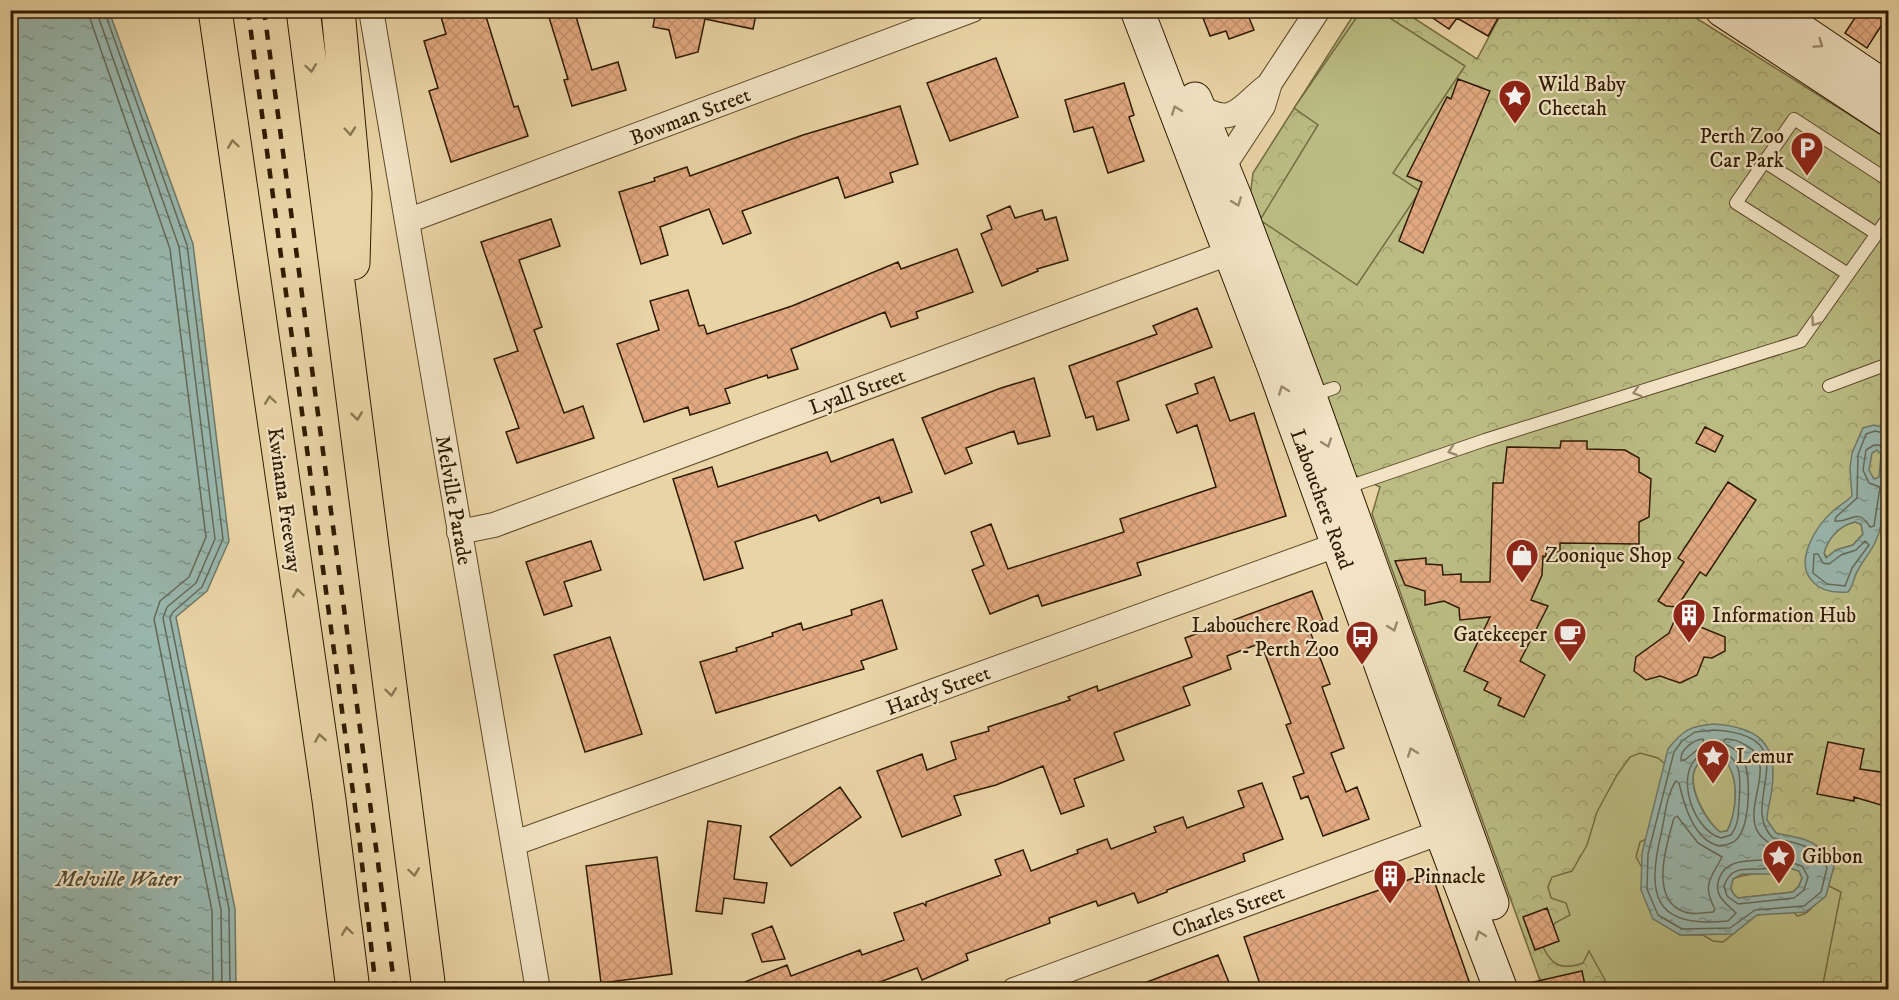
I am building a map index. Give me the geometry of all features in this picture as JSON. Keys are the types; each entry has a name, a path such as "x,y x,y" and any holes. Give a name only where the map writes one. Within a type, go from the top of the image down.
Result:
{"highway":[{"name":"Kwinana Freeway","path":"215,10 329,800 353,990"},
{"path":"303,10 350,358 429,990"},
{"path":"338,10 356,193 350,358"}],"main road":[{"name":"Labouchere Road","path":"1137,10 1209,144"},
{"name":"Labouchere Road","path":"1161,10 1209,144 1274,367 1349,540 1523,990"},
{"path":"1722,10 1885,98"},
{"path":"1771,10 1885,98"},
{"name":"Labouchere Road","path":"1241,249 1322,392 1344,488 1349,540 1441,832 1501,990"}],"street":[{"name":"Melville Parade","path":"371,10 459,532 515,843 538,990"},
{"name":"Bowman Street","path":"408,221 972,10"},
{"path":"1209,144 1237,113 1270,83 1318,10"},
{"path":"1209,144 1263,106 1270,83"},
{"name":"Lyall Street","path":"459,532 505,521 1241,249"},
{"name":"Hardy Street","path":"515,843 1349,540"},
{"name":"Charles Street","path":"1014,990 1441,832"}],"lane":[{"path":"1848,274 1736,204 1794,119 1888,180"},
{"path":"1765,162 1877,234"},
{"path":"1344,488 1485,440 1801,341 1888,218"},
{"path":"1829,386 1888,364"}],"green space":[{"path":"1356,11 1403,11 1477,59 1499,18 1499,11 1685,11 1888,139 1888,989 1543,989 1372,514 1380,487 1351,473 1250,197 1253,173"},
{"path":"1361,11 1379,11 1465,66 1393,173 1420,191 1357,285 1260,220 1318,125 1294,108"},
{"path":"1855,522 1861,524 1863,534 1853,545 1836,550 1827,558 1824,553 1832,537 1844,526"},
{"path":"1640,753 1658,758 1669,767 1646,839 1640,842 1636,857 1680,935 1703,935 1713,941 1723,942 1757,915 1792,910 1797,916 1804,914 1829,886 1841,892 1822,989 1596,989 1604,984 1605,980 1589,951 1583,963 1569,966 1553,962 1549,957 1542,945 1555,923 1570,915 1566,903 1551,898 1548,887 1552,877 1572,871 1587,845 1597,812 1617,775 1630,757"},
{"path":"1714,756 1723,760 1729,767 1735,788 1731,823 1727,831 1720,832 1699,803 1693,779 1695,769 1702,761"},
{"path":"1790,868 1799,871 1802,878 1799,886 1793,892 1738,898 1732,891 1733,879"}],"water":[{"name":"Melville Water","path":"10,11 109,11 193,244 229,541 207,591 176,617 235,909 236,989 11,989"},
{"path":"1874,425 1888,429 1888,486 1883,500 1880,531 1848,592 1829,591 1820,588 1807,574 1806,555 1814,535 1826,518 1852,496 1850,469 1852,453 1863,428","holes":["1877,450 1881,454 1879,477 1874,479 1869,470 1872,453","1855,522 1861,524 1863,534 1853,545 1836,550 1826,558 1824,553 1832,537 1844,526"]},
{"path":"1714,724 1742,729 1753,733 1761,740 1768,748 1773,772 1767,820 1776,833 1809,841 1816,845 1834,866 1826,896 1806,912 1757,915 1733,934 1680,935 1653,919 1641,890 1642,853 1668,749 1678,737 1688,730","holes":["1714,756 1723,760 1729,767 1735,788 1731,823 1727,831 1720,832 1705,815 1694,791 1693,779 1695,769 1702,761","1790,868 1799,871 1802,878 1799,886 1793,892 1738,898 1732,892 1733,879 1742,874 1772,874"]}],"building":[{"path":"439,10 484,10 514,107 518,106 528,136 451,162 429,91 438,88 424,41 446,34"},
{"path":"559,10 574,10 592,70 618,62 626,90 572,106 564,80 568,79 548,14"},
{"path":"656,10 757,10 753,29 705,19 698,52 676,58 669,30 653,27"},
{"path":"1200,10 1246,10 1254,30 1229,39 1226,31 1210,36"},
{"path":"1421,10 1486,10 1498,18 1488,36 1457,18 1449,29"},
{"path":"1860,10 1888,10 1888,15 1867,48 1845,33"},
{"path":"996,58 1018,117 950,141 927,83"},
{"path":"1458,79 1490,91 1423,253 1399,241 1422,182 1407,176 1447,97 1451,99"},
{"path":"1124,83 1134,115 1129,117 1144,161 1108,173 1093,127 1074,132 1065,100"},
{"path":"900,106 918,164 890,173 893,182 845,198 838,177 742,211 751,233 723,244 709,209 660,227 668,255 641,264 619,192 655,181 654,178 687,167 690,176 803,135"},
{"path":"1010,206 1015,218 1042,210 1045,220 1056,217 1068,260 1037,269 1038,271 1002,286 981,234 992,229 987,216"},
{"path":"551,219 560,246 519,260 542,327 534,330 564,413 583,406 594,438 517,463 506,432 519,428 494,359 518,351 481,242"},
{"path":"957,249 973,292 916,312 918,318 891,327 885,312 791,349 798,369 768,378 767,375 725,389 730,403 690,415 688,407 644,422 617,344 659,330 650,301 688,290 699,326 704,325 707,334 792,306 898,262 901,269"},
{"path":"1197,308 1212,347 1117,382 1129,420 1097,430 1093,416 1086,418 1069,366 1157,334 1153,326"},
{"path":"1214,377 1230,421 1254,413 1286,516 1137,563 1141,575 1042,606 1038,595 990,614 972,570 984,565 971,532 991,524 1008,569 1124,532 1120,519 1216,487 1197,425 1177,433 1166,405 1198,393 1195,384"},
{"path":"1034,378 1050,436 1018,444 1014,431 966,448 972,463 945,474 922,418"},
{"path":"1705,427 1723,436 1715,452 1696,443"},
{"path":"893,439 912,492 881,503 879,497 819,521 816,515 735,542 743,568 704,580 673,479 712,467 718,487 827,452 831,462"},
{"path":"1561,441 1587,441 1587,449 1625,450 1639,458 1639,472 1651,479 1649,517 1639,522 1639,544 1560,543 1560,552 1546,551 1546,557 1543,556 1542,575 1531,600 1548,606 1520,661 1545,675 1524,717 1498,705 1501,698 1484,690 1488,682 1464,671 1490,617 1460,620 1459,608 1444,601 1425,605 1425,591 1405,585 1395,561 1426,558 1426,564 1442,565 1443,575 1461,574 1461,582 1490,582 1493,483 1503,483 1507,447 1560,448"},
{"path":"1728,482 1756,500 1706,576 1700,572 1677,607 1666,606 1658,601 1684,562 1678,558"},
{"path":"591,541 601,570 564,582 572,606 544,615 526,562"},
{"path":"1312,591 1323,620 1308,626 1330,684 1322,687 1344,748 1331,753 1346,792 1357,787 1369,819 1323,836 1308,796 1301,799 1293,777 1304,773 1286,725 1291,723 1261,643 1227,656 1231,669 1183,687 1190,705 1114,733 1124,760 1074,779 1084,806 1061,814 1043,766 996,785 954,796 961,815 902,837 877,771 922,754 927,770 956,759 951,742 989,731 988,727 1070,700 1068,697 1097,686 1098,691 1192,657 1185,638"},
{"path":"882,600 897,649 861,661 864,669 716,713 700,662 737,651 736,648 773,636 772,633 801,623 803,630 852,615 851,610"},
{"name":"Information Hub","path":"1676,617 1725,637 1725,651 1712,658 1704,657 1697,675 1680,683 1660,676 1646,680 1634,671 1636,657 1669,633"},
{"path":"610,637 642,734 585,752 554,655"},
{"path":"1828,742 1864,749 1860,769 1888,773 1888,807 1854,797 1854,801 1817,794"},
{"path":"1262,783 1283,839 1243,854 1245,861 1167,890 1167,892 1138,903 1134,893 1098,906 1096,901 1049,918 1050,923 966,954 968,960 922,980 917,968 859,990 725,990 787,965 791,976 860,950 862,955 904,940 894,913 923,903 926,906 926,902 1001,875 995,860 1023,850 1031,871 1107,839 1111,849 1156,832 1154,827 1183,817 1187,828 1244,807 1238,791"},
{"path":"840,787 861,817 791,866 770,837"},
{"path":"708,821 741,826 734,879 767,883 764,903 724,898 722,914 696,911"},
{"path":"657,857 672,974 601,983 586,866"},
{"name":"Pinnacle","path":"1431,872 1470,984 1453,990 1262,990 1244,937"},
{"path":"1547,908 1559,941 1535,950 1523,917"},
{"path":"772,926 785,959 762,962 752,934"},
{"path":"1218,955 1232,990 1131,990 1131,988"},
{"path":"1582,971 1586,990 1530,990 1529,983"}],"railway":[{"path":"248,10 359,837 376,990"},
{"path":"264,10 395,990"}],"place":[{"name":"Wild Baby Cheetah","path":"1515,125"},
{"name":"Perth Zoo Car Park","path":"1807,177"},
{"name":"Zoonique Shop","path":"1522,584"},
{"name":"Information Hub","path":"1689,644"},
{"name":"Gatekeeper","path":"1570,663"},
{"name":"Labouchere Road - Perth Zoo","path":"1362,666"},
{"name":"Lemur","path":"1713,785"},
{"name":"Gibbon","path":"1779,885"},
{"name":"Pinnacle","path":"1390,905"}]}
